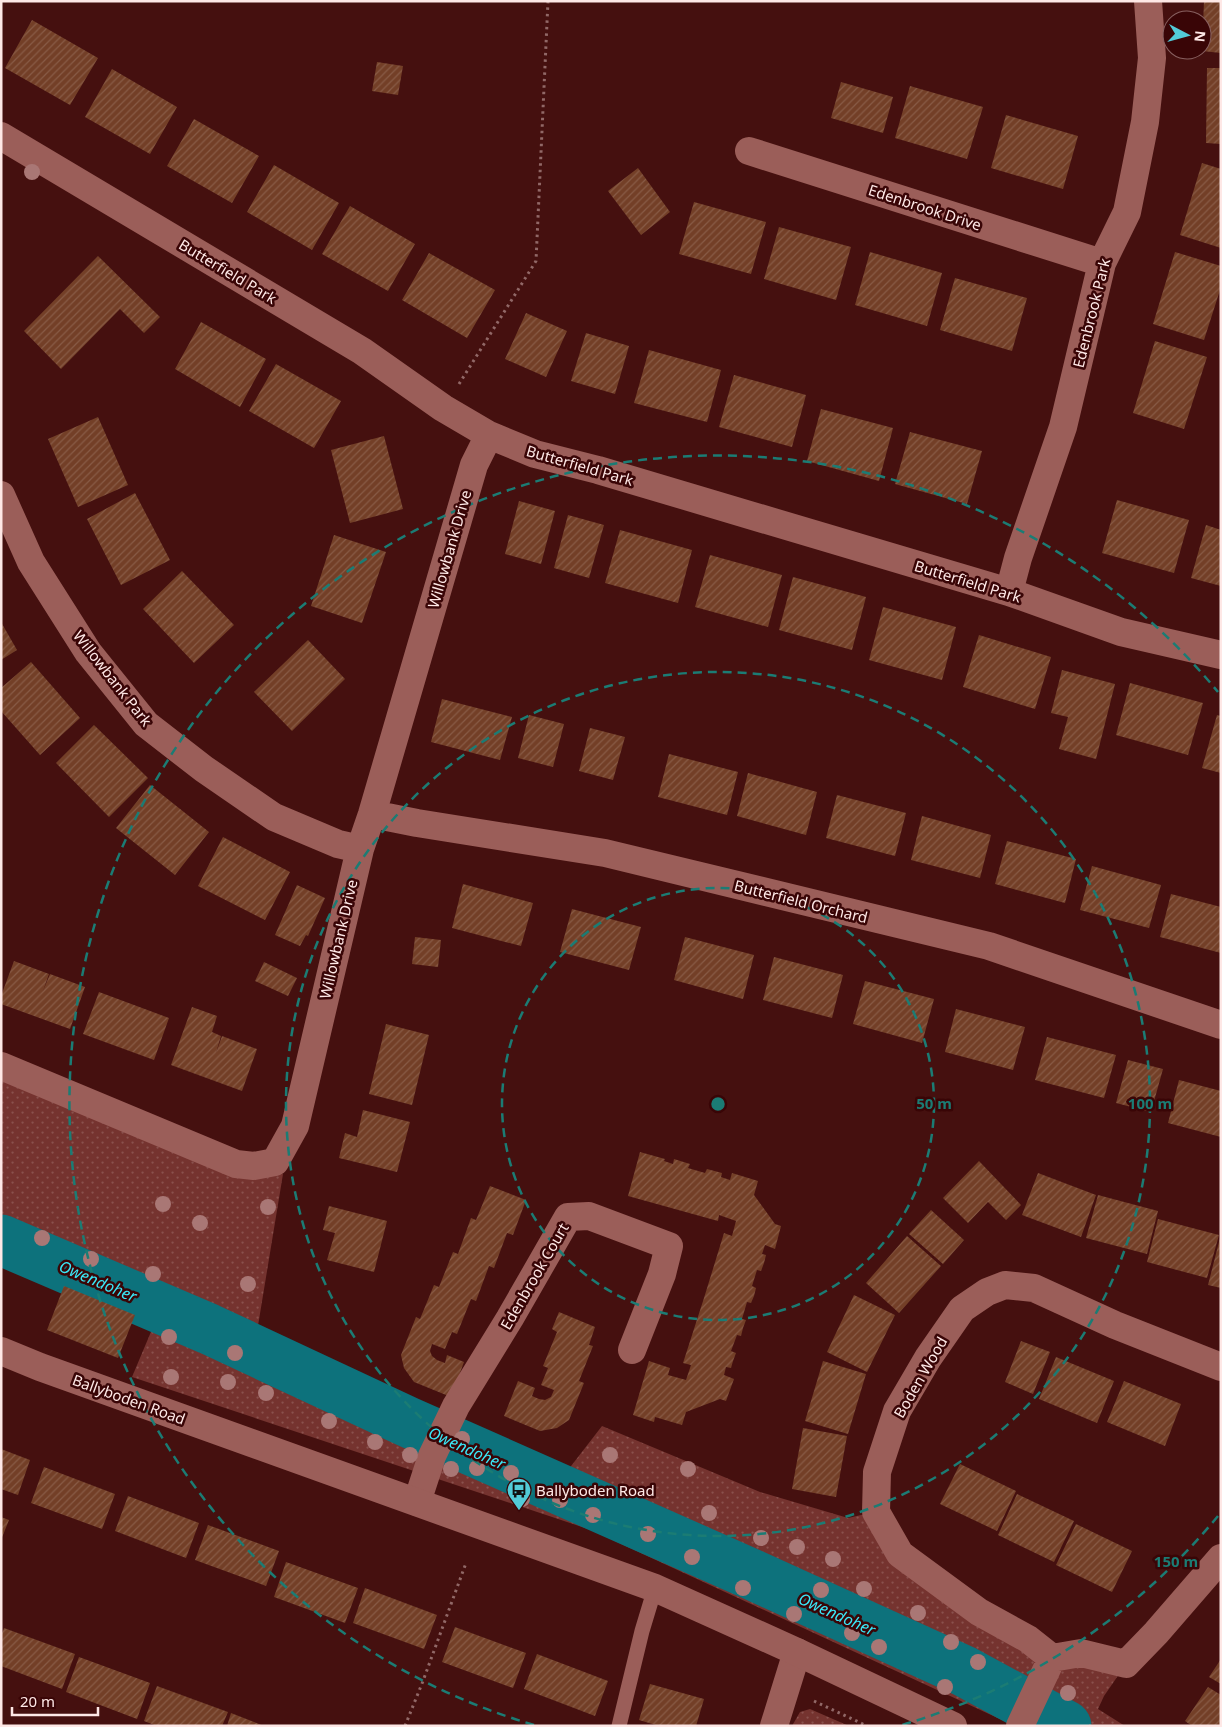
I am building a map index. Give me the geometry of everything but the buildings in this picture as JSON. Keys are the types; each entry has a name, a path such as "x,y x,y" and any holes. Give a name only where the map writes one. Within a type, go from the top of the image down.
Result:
{"street":[{"name":"Edenbrook Park","path":"1009,592 1018,558 1063,427 1102,263 1127,212 1145,122 1152,58 1148,1"},
{"name":"Butterfield Park","path":"1,136 362,351 443,408 490,435 535,454 598,470 1009,592 1121,632 1221,655"},
{"name":"Edenbrook Drive","path":"749,151 1102,263"},
{"name":"Willowbank Drive","path":"1,1066 236,1164 254,1166 275,1162 295,1126 360,849 372,814 474,465 490,435"},
{"name":"Willowbank Park","path":"1,495 31,562 41,578 88,652 146,724 204,769 274,817 331,842 360,849"},
{"name":"Butterfield Orchard","path":"372,814 606,853 989,946 1221,1025"},
{"name":"Edenbrook Court","path":"416,1502 432,1456 456,1406 510,1318 568,1217 589,1216 669,1246 662,1274 632,1350"},
{"name":"Boden Wood","path":"1052,1658 1028,1639 979,1612 900,1554 876,1512 877,1472 897,1411 928,1358 962,1309 988,1292 1005,1285 1034,1288 1115,1325 1221,1368"},
{"name":"Ballyboden Road","path":"1,1351 40,1367 655,1588 797,1652 953,1726"},
{"path":"1022,1722 1052,1658 1081,1653 1126,1664 1156,1634 1221,1558"},
{"path":"774,1726 797,1652"}],"lane":[{"path":"619,1726 642,1631 655,1588"}],"path":[{"path":"457,387 536,260 548,1"},
{"path":"405,1726 466,1563"},
{"path":"814,1701 867,1726"}],"shaded area":[{"path":"1,1076 259,1177 283,1174 254,1350 441,1437 451,1415 568,1470 602,1426 760,1492 848,1518 870,1513 1028,1639 1126,1664 1104,1696 1098,1709 1125,1726 1015,1726 591,1530 132,1377 161,1308 1,1240"},
{"path":"810,1709 849,1726 792,1726 800,1712"}],"waterway":[{"name":"Owendoher","path":"1,1240 209,1329 408,1422 964,1671 1066,1726"}],"place":[{"name":"Ballyboden Road","path":"519,1511"}]}
